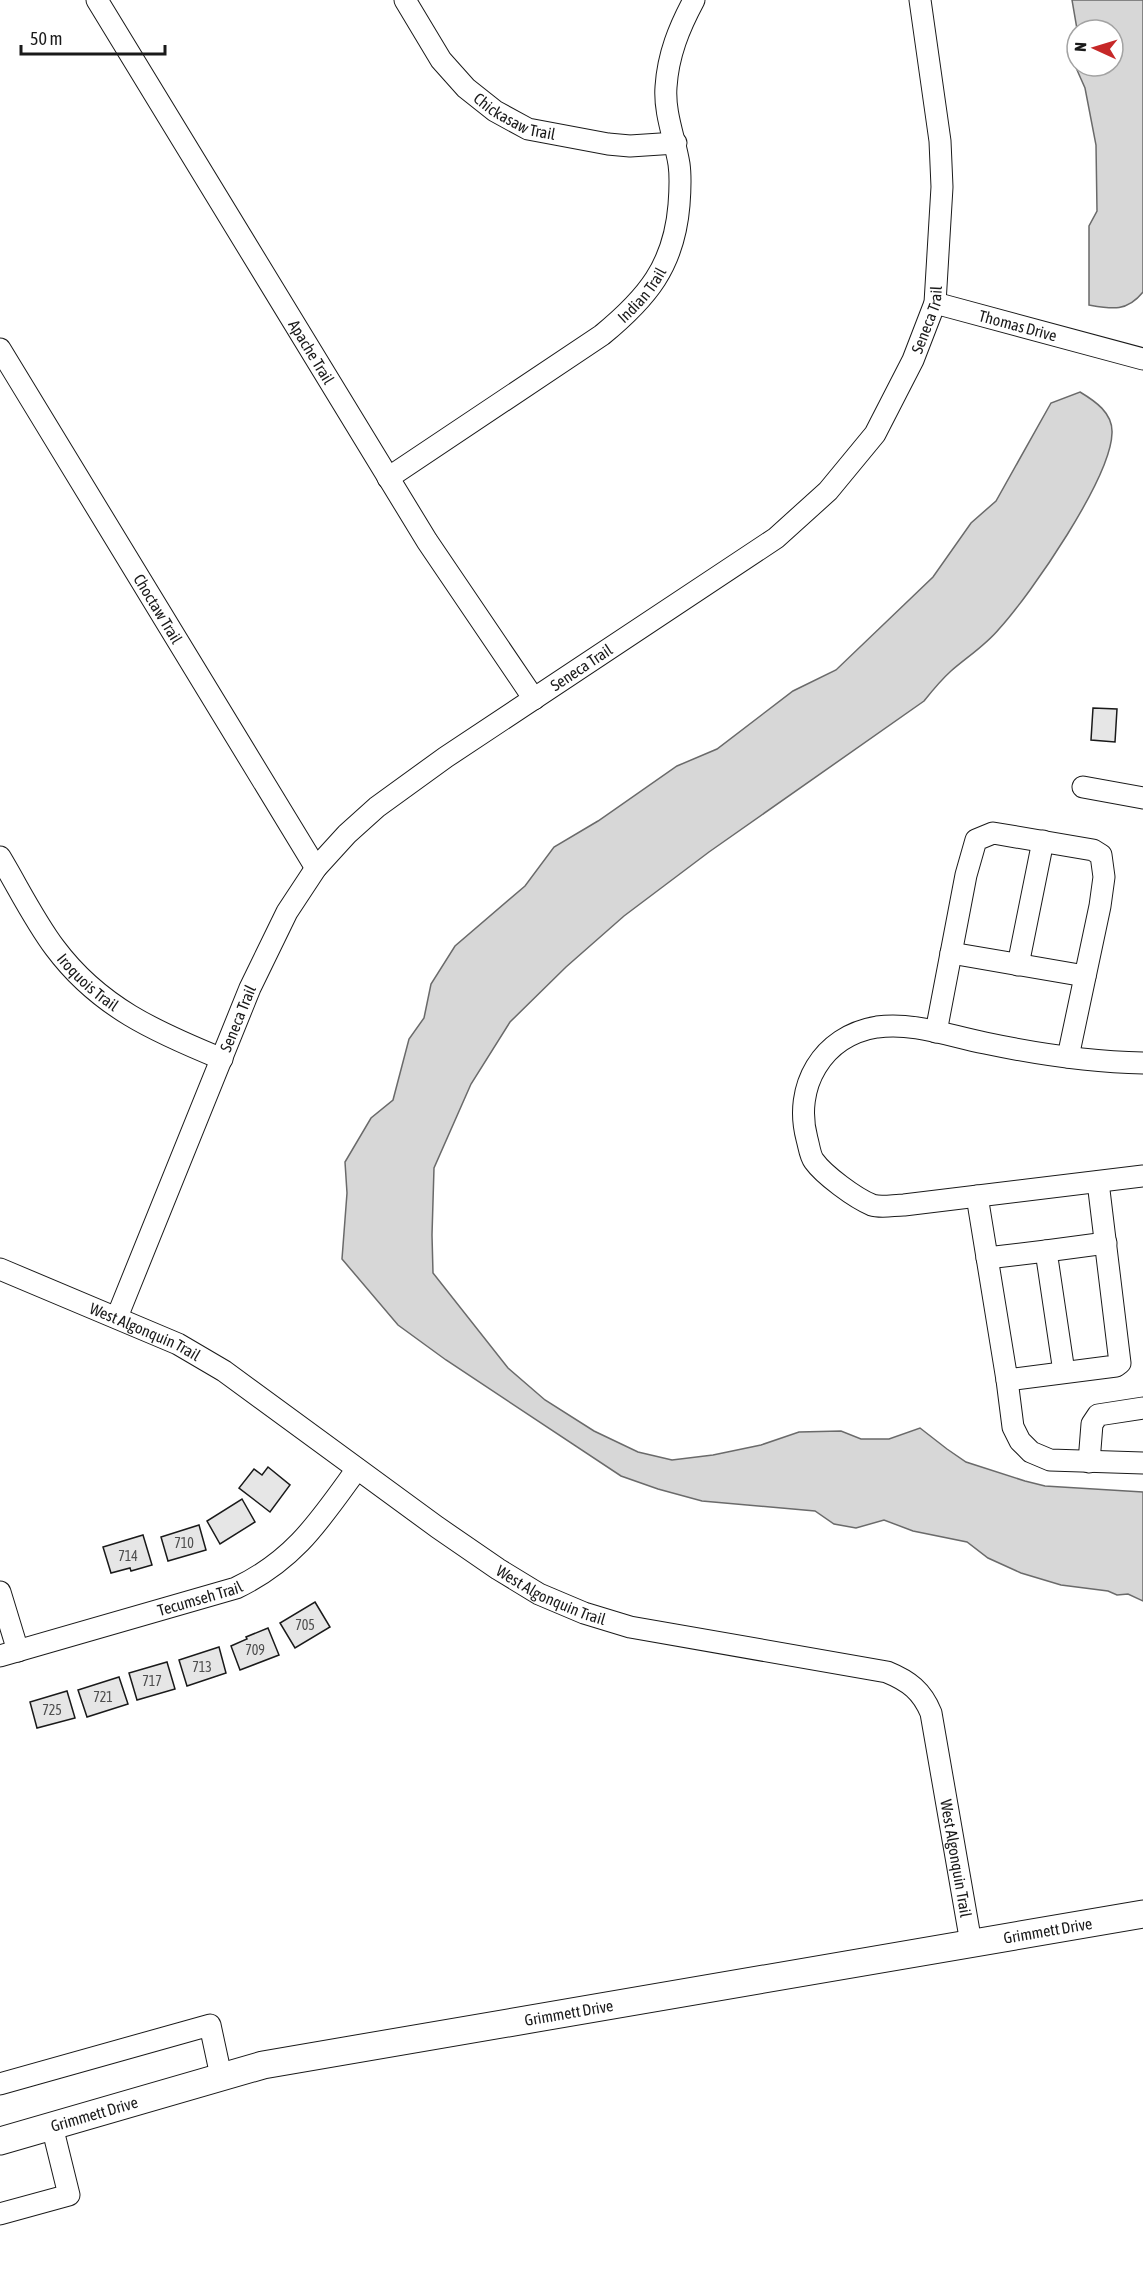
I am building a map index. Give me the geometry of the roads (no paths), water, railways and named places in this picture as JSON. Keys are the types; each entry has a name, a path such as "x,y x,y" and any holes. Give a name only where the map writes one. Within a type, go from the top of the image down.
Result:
{"main road":[{"name":"Grimmett Drive","path":"0,2141 220,2076 313,2055 1143,1914"}],"street":[{"name":"Apache Trail","path":"97,0 427,541 534,699"},
{"name":"Chickasaw Trail","path":"405,0 441,60 466,88 495,111 528,129 608,144 630,146 675,143"},
{"name":"Indian Trail","path":"388,478 602,335 628,313 655,282 673,245 680,192 680,170 669,118 666,90 669,58 694,0"},
{"name":"Seneca Trail","path":"117,1317 250,988 287,912 316,868 376,807 446,757 776,538 828,491 875,434 914,360 935,303 941,175 940,141 920,0"},
{"name":"Thomas Drive","path":"935,303 1143,359"},
{"name":"Choctaw Trail","path":"0,349 295,837 316,868"},
{"path":"1083,787 1143,798"},
{"path":"936,1032 966,875 976,840 993,832 1093,850 1101,855 1104,878 1068,1057"},
{"path":"1018,964 1042,842"},
{"name":"Iroquois Trail","path":"0,857 54,947 87,984 128,1016 222,1059"},
{"path":"951,953 1085,976"},
{"path":"1143,1063 1106,1062 1068,1057 986,1043 913,1026 877,1028 849,1036 823,1054 807,1086 802,1121 813,1160 847,1191 874,1206 904,1205 1143,1176"},
{"path":"1007,1380 1116,1366 1120,1363 1098,1182"},
{"path":"977,1196 1013,1427 1024,1446 1031,1452 1050,1460 1143,1463"},
{"path":"987,1258 1106,1243"},
{"path":"1046,1251 1064,1372"},
{"name":"West Algonquin Trail","path":"0,1269 178,1344 224,1371 498,1569 539,1594 584,1613 630,1627 887,1672 914,1685 926,1700 931,1713 971,1943"},
{"path":"1089,1462 1092,1424 1098,1415 1143,1408"},
{"name":"Tecumseh Trail","path":"9,1654 236,1588 256,1579 304,1539 357,1469"},
{"path":"0,1592 9,1654"},
{"path":"0,2084 210,2025 220,2076"},
{"path":"0,2214 69,2196 52,2126"}]}
